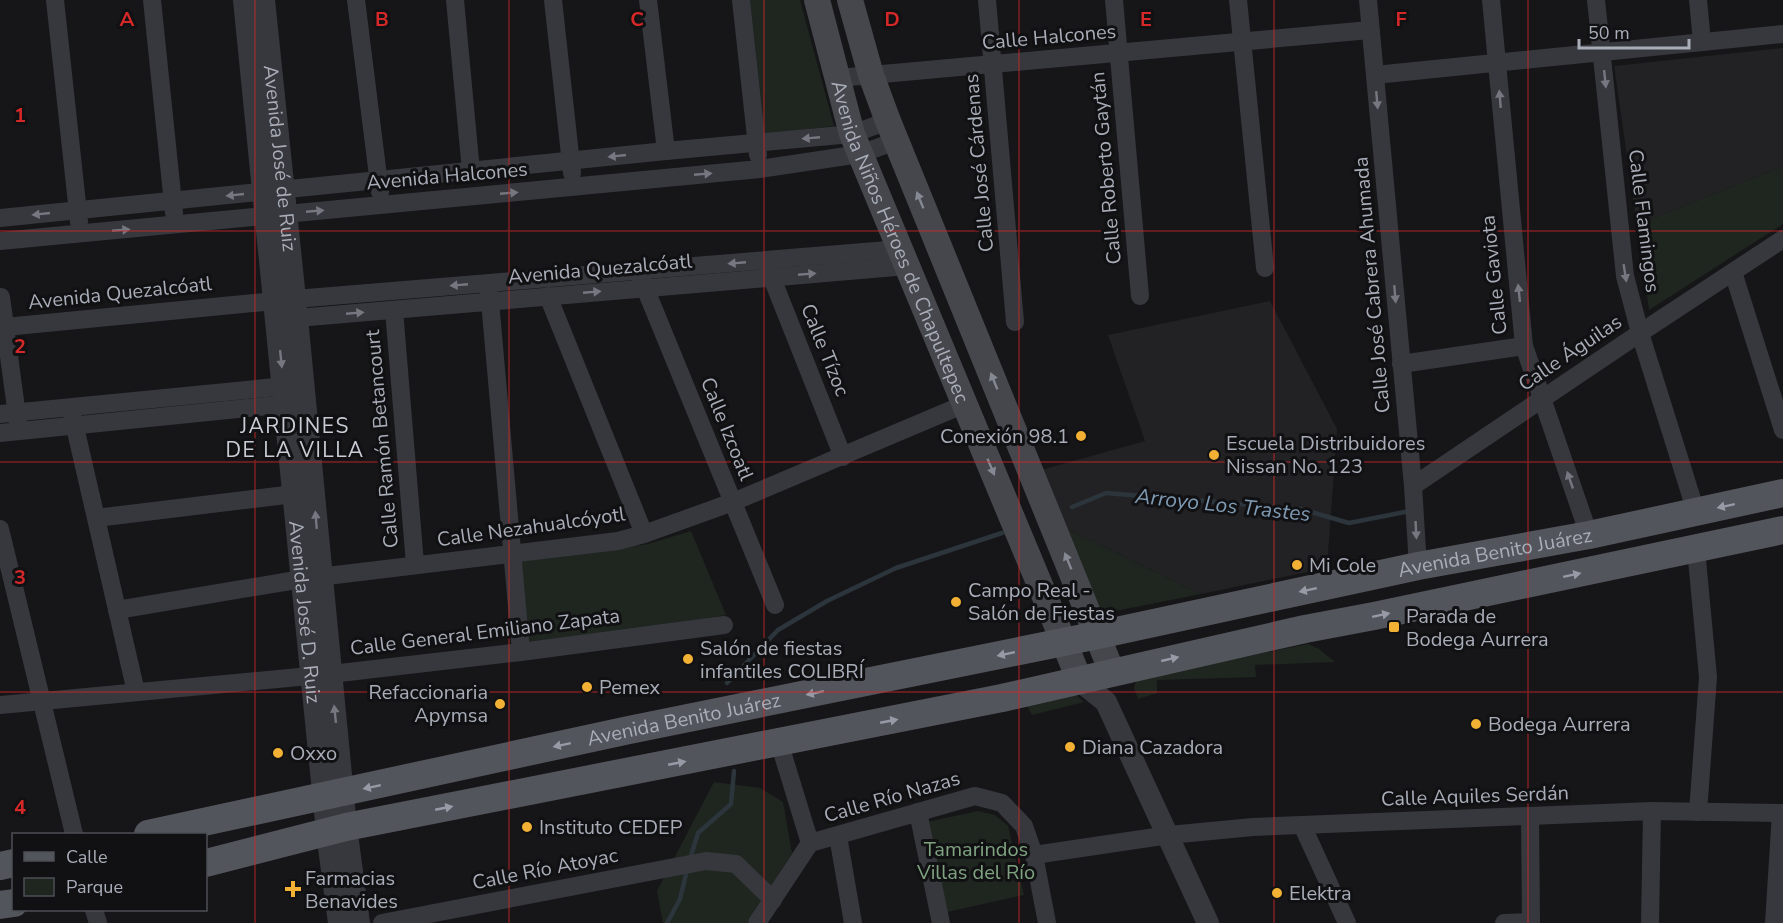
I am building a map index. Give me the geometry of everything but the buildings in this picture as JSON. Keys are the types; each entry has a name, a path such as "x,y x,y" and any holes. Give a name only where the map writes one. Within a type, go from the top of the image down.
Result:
{"main road":[{"name":"Avenida Niños Héroes de Chapultepec","path":"817,0 856,144 1080,681"},
{"name":"Avenida Niños Héroes de Chapultepec","path":"850,0 871,75 892,131 1113,672"},
{"name":"Avenida Benito Juárez","path":"152,833 629,730 1098,635 1418,566 1589,535 1783,493"},
{"name":"Avenida Benito Juárez","path":"207,863 337,830 1080,681 1305,628 1374,616 1783,530"},
{"path":"629,730 636,771"}],"street":[{"path":"55,0 81,233"},
{"path":"153,0 176,224"},
{"name":"Avenida José de Ruiz","path":"244,0 274,191"},
{"name":"Avenida José de Ruiz","path":"264,0 274,191 289,306"},
{"path":"356,0 383,205"},
{"path":"455,0 471,171"},
{"path":"553,0 573,187"},
{"path":"648,0 666,151"},
{"path":"741,0 760,169"},
{"path":"863,0 871,75"},
{"name":"Calle José Cárdenas","path":"987,0 1015,322"},
{"name":"Calle Roberto Gaytán","path":"1114,0 1140,296"},
{"path":"1238,0 1265,268"},
{"name":"Calle José Cabrera Ahumada","path":"1368,0 1413,486 1418,566"},
{"name":"Calle Gaviota","path":"1491,0 1524,346 1589,535"},
{"name":"Calle Flamingos","path":"1596,0 1625,276 1640,333 1696,512"},
{"path":"1698,0 1702,42"},
{"name":"Calle Halcones","path":"838,78 1371,30"},
{"path":"1375,75 1783,34"},
{"name":"Avenida Halcones","path":"0,241 760,169 856,144 892,131"},
{"name":"Avenida Halcones","path":"0,218 756,143 856,144"},
{"name":"Calle Águilas","path":"1413,486 1783,239"},
{"name":"Avenida Quezalcóatl","path":"5,327 489,292 548,296 645,288 769,269 904,257"},
{"name":"Avenida Quezalcóatl","path":"289,306 394,310 489,292 638,271 769,269"},
{"name":"Calle Tízoc","path":"769,269 843,457"},
{"name":"Calle Izcoatl","path":"638,271 775,605"},
{"path":"1733,272 1783,430"},
{"path":"489,292 521,652"},
{"path":"548,296 644,534"},
{"path":"1,297 5,327 8,413 19,431"},
{"name":"Avenida José D. Ruiz","path":"289,306 294,394 337,830 339,923"},
{"name":"Calle Ramón Betancourt","path":"394,310 415,564"},
{"path":"1401,364 1524,346"},
{"path":"8,413 71,407 294,394"},
{"path":"0,433 75,425 294,394"},
{"name":"Avenida José D. Ruiz","path":"294,394 294,494 312,578"},
{"name":"Calle Nezahualcóyotl","path":"117,610 312,578 415,564 512,555 618,540 644,534 733,502 965,404"},
{"path":"71,407 136,692"},
{"path":"96,518 294,494"},
{"path":"0,529 74,833"},
{"path":"1696,549 1708,677 1698,813"},
{"name":"Calle General Emiliano Zapata","path":"0,705 321,675 521,652 724,625"},
{"path":"1106,702 1113,672"},
{"name":"Avenida Niños Héroes de Chapultepec","path":"1080,681 1106,702 1208,923"},
{"path":"758,923 810,843 779,742"},
{"name":"Calle Río Nazas","path":"810,843 975,796 1002,803 1024,826 1034,855 1047,923"},
{"path":"1650,923 1652,811"},
{"name":"Calle Aquiles Serdán","path":"1169,835 1253,827 1652,811 1782,813"},
{"path":"918,813 941,923"},
{"path":"1774,923 1782,813"},
{"path":"1504,923 1531,922 1530,816"},
{"path":"1302,825 1347,923"},
{"name":"Avenida José D. Ruiz","path":"337,830 359,923"},
{"path":"1034,855 1169,835"},
{"path":"838,836 853,923"},
{"name":"Calle Río Atoyac","path":"382,923 706,861 736,864 773,900"}],"shaded area":[{"path":"1783,48 1783,166 1637,225 1614,66"},
{"name":"Escuela Distribuidores Nissan No. 123","path":"1270,301 1337,429 1327,568 1201,594 1065,528 1041,470 1145,441 1108,335"}],"green space":[{"path":"750,0 800,0 834,126 765,135"},
{"path":"1783,166 1783,224 1649,310 1637,225"},
{"path":"1065,528 1201,594 1100,614"},
{"path":"691,531 726,615 527,647 517,562 648,544"},
{"path":"1308,644 1319,649 1335,662 1255,665 1256,677 1157,680 1157,693 1138,699 1134,688 1137,679"},
{"path":"1076,695 1084,702 1032,715 1027,706"},
{"path":"714,782 760,788 783,802 792,853 747,923 663,923 657,891"},
{"name":"Tamarindos Villas del Río","path":"978,811 995,815 1008,826 1024,895 947,912 927,822"}],"waterway":[{"name":"Arroyo Los Trastes","path":"1072,507 1106,493 1301,509 1349,523 1410,511"},
{"name":"Arroyo Los Trastes","path":"727,683 778,630 827,601 896,568 1002,533"},
{"name":"Arroyo Los Trastes","path":"690,859 698,833 731,804 734,771"},
{"name":"Arroyo Los Trastes","path":"667,923 680,899 687,870"}],"place":[{"name":"Conexión 98.1","path":"1081,436"},
{"name":"Escuela Distribuidores Nissan No. 123","path":"1214,455"},
{"name":"Mi Cole","path":"1297,565"},
{"name":"Campo Real - Salón de Fiestas","path":"956,602"},
{"name":"Parada de Bodega Aurrera","path":"1394,627"},
{"name":"Salón de fiestas infantiles COLIBRÍ","path":"688,659"},
{"name":"Pemex","path":"587,687"},
{"name":"Refaccionaria Apymsa","path":"500,704"},
{"name":"Bodega Aurrera","path":"1476,724"},
{"name":"Diana Cazadora","path":"1070,747"},
{"name":"Oxxo","path":"278,753"},
{"name":"Instituto CEDEP","path":"527,827"},
{"name":"Farmacias Benavides","path":"293,889"},
{"name":"Elektra","path":"1277,893"}],"district":[{"name":"JARDINES DE LA VILLA","path":"295,438"}]}
